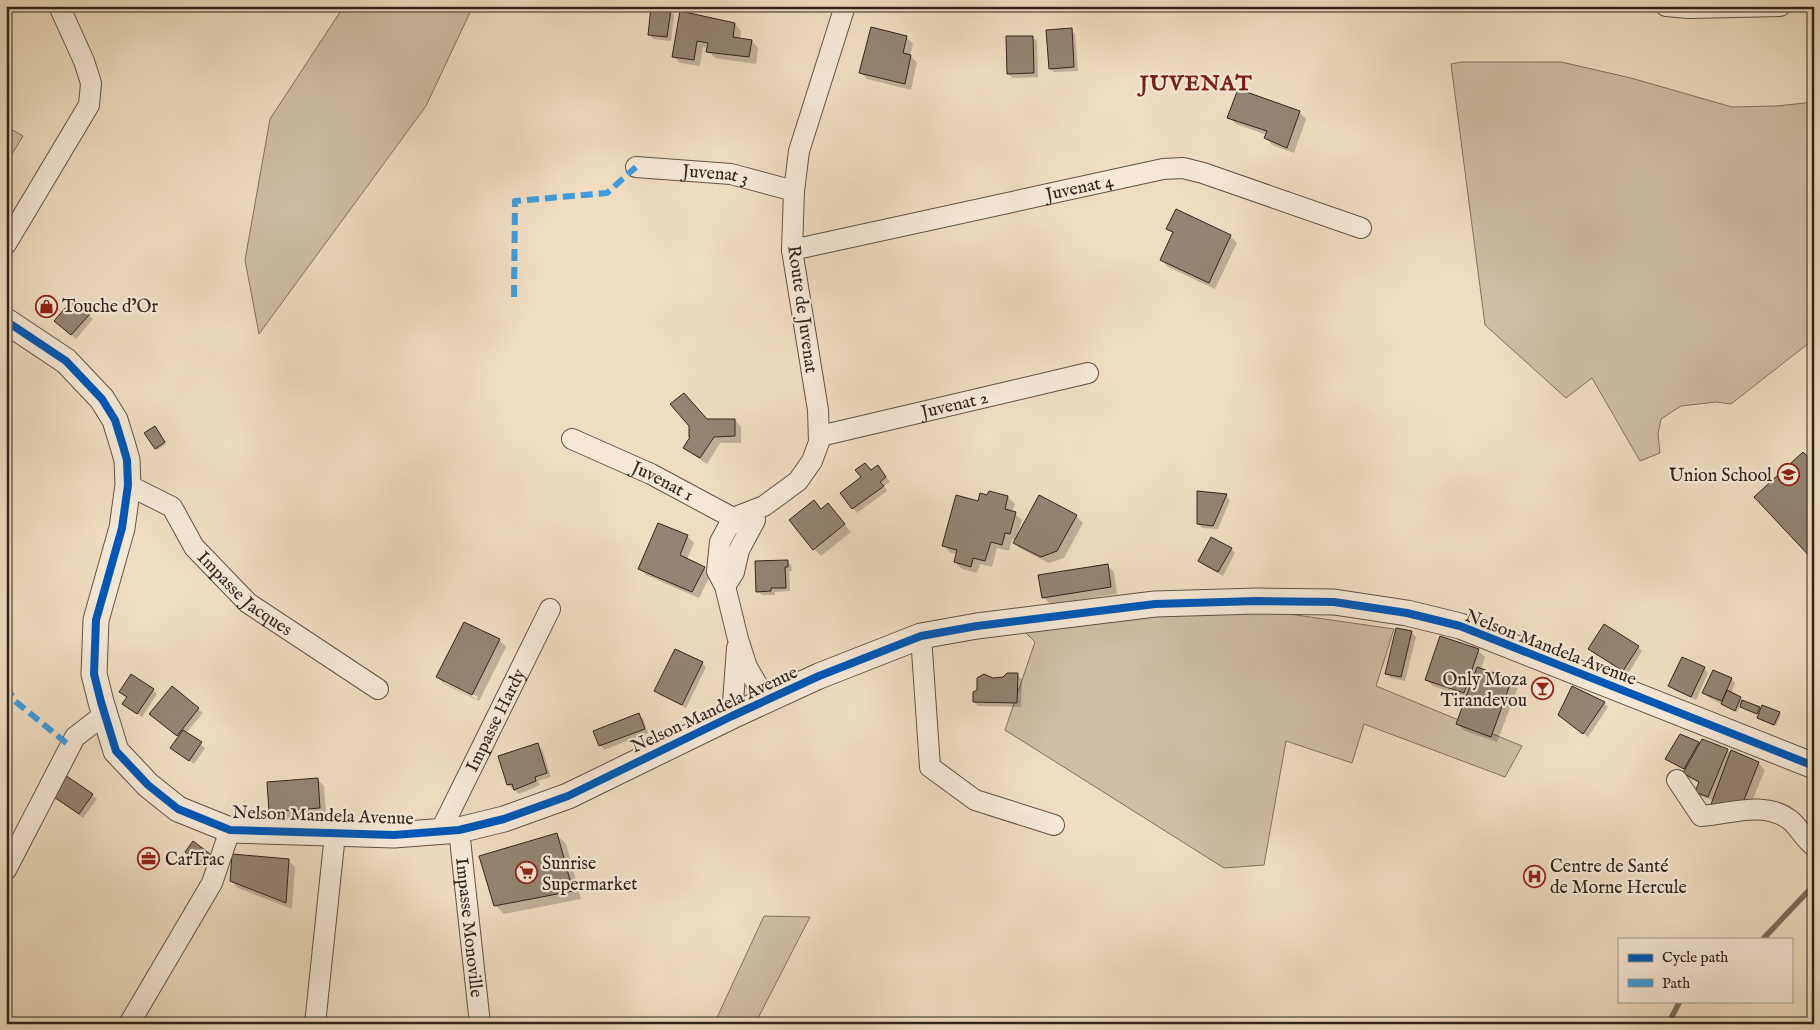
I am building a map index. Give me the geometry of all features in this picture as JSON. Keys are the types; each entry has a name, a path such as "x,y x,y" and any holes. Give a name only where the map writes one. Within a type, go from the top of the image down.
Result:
{"street":[{"path":"6,244 89,105 91,83 84,62 59,6"},
{"name":"Route de Juvenat","path":"733,518 764,506 798,481 812,461 820,436 818,410 792,250 794,191 799,150 845,6"},
{"path":"1666,6 1689,8 1777,7"},
{"name":"Juvenat 3","path":"636,167 731,174 794,191"},
{"name":"Juvenat 4","path":"792,250 1163,169 1183,168 1203,173 1361,228"},
{"name":"Nelson Mandela Avenue","path":"6,321 66,360 102,399 115,420 123,446 128,485 122,528 96,620 94,674 116,751 148,785 178,809 230,830 394,835 450,831 504,819 568,796 766,700 819,676 921,636 977,626 1155,604 1257,601 1334,602 1407,613 1460,626 1814,766"},
{"name":"Juvenat 2","path":"820,436 1088,373"},
{"name":"Juvenat 1","path":"572,439 651,474 733,518 749,530"},
{"name":"Impasse Jacques","path":"128,485 172,507 194,546 248,603 378,689"},
{"name":"Route de Juvenat","path":"725,586 734,572 739,550 764,506"},
{"path":"733,518 720,542 716,571 725,586 747,667 766,700"},
{"name":"Impasse Hardy","path":"450,831 550,609"},
{"path":"921,636 930,767 975,800 1054,825"},
{"path":"732,716 738,639"},
{"path":"6,870 75,737 105,714"},
{"path":"1677,780 1701,816 1751,809 1767,810 1789,819 1814,846"},
{"path":"129,1024 212,883 230,830"},
{"name":"Impasse Monoville","path":"450,831 480,1024"},
{"path":"315,1024 335,834"}],"shaded area":[{"path":"344,6 473,6 426,106 259,334 245,260 270,119"},
{"path":"1461,62 1561,62 1631,78 1732,107 1777,106 1814,102 1814,339 1731,404 1716,402 1681,406 1661,419 1658,434 1660,453 1640,461 1592,378 1566,398 1485,325 1451,64"},
{"path":"6,126 23,136 6,164"},
{"path":"1240,607 1394,629 1376,686 1522,746 1505,777 1364,724 1352,763 1286,741 1264,865 1224,868 1005,730 1035,642 1023,630"},
{"path":"764,916 810,917 755,1024 714,1024"}],"building":[{"path":"651,7 671,9 667,37 648,35"},
{"path":"680,11 735,23 733,37 752,40 749,57 706,52 708,43 697,41 694,60 672,57"},
{"path":"871,27 907,36 903,53 911,55 905,84 859,73"},
{"path":"1072,28 1074,67 1049,69 1046,30"},
{"path":"1006,36 1033,36 1034,73 1007,74"},
{"path":"1238,89 1300,111 1287,148 1264,138 1267,131 1227,118"},
{"path":"1176,209 1231,235 1209,283 1160,260 1173,232 1166,229"},
{"path":"72,300 90,314 71,335 54,321"},
{"path":"684,393 707,419 735,419 735,436 714,437 700,458 683,448 690,437 689,426 670,404"},
{"path":"155,426 165,442 155,449 144,433"},
{"path":"1803,452 1814,463 1814,561 1754,497"},
{"path":"865,463 871,470 878,465 886,477 880,482 884,486 852,509 840,493 861,477 855,470"},
{"path":"989,491 1008,496 1005,509 1016,512 1010,534 1005,533 1002,545 991,542 985,561 973,558 971,567 954,562 957,550 942,546 956,495 978,501 980,493 987,495"},
{"path":"1197,491 1227,494 1213,526 1197,524"},
{"path":"1039,495 1077,515 1057,551 1041,557 1013,543"},
{"path":"814,500 821,509 828,503 845,524 813,550 789,520"},
{"path":"658,523 688,535 680,555 705,567 692,592 638,569"},
{"path":"1211,537 1232,548 1218,572 1198,561"},
{"path":"788,560 788,567 785,567 786,588 771,588 771,591 756,592 755,561"},
{"path":"1108,564 1111,587 1042,598 1038,575"},
{"path":"464,622 500,639 472,695 436,677"},
{"path":"1604,624 1639,646 1623,671 1588,649"},
{"path":"1396,628 1412,631 1401,677 1385,674"},
{"path":"1440,636 1479,649 1464,693 1425,680"},
{"path":"675,649 703,662 682,705 654,691"},
{"path":"1682,657 1705,667 1691,697 1668,686"},
{"path":"1477,667 1512,679 1491,737 1456,724"},
{"path":"1713,670 1732,678 1722,701 1702,693"},
{"path":"1007,673 1018,673 1017,703 973,702 973,692 977,690 977,678 984,674 993,678 1003,677"},
{"path":"131,674 154,689 137,714 122,704 127,697 119,692"},
{"path":"172,686 199,708 177,736 149,714"},
{"path":"1572,686 1605,702 1583,734 1558,715"},
{"path":"1727,690 1741,697 1735,711 1721,704"},
{"path":"1742,700 1760,707 1757,714 1740,707"},
{"path":"1762,705 1780,712 1774,725 1757,718"},
{"path":"639,713 645,729 599,746 593,731"},
{"path":"183,730 202,742 189,761 170,748"},
{"path":"1680,734 1699,742 1684,769 1665,759"},
{"path":"1702,739 1728,749 1708,797 1695,792 1699,782 1683,773"},
{"path":"538,743 547,773 535,777 536,781 514,790 512,784 507,785 498,756"},
{"path":"1731,750 1759,762 1742,805 1710,807"},
{"path":"65,775 93,794 79,814 51,795"},
{"path":"318,778 320,808 269,812 267,782"},
{"name":"Sunrise Supermarket","path":"557,833 573,891 494,906 479,856"},
{"path":"193,841 214,857 206,867 185,852"},
{"path":"232,854 289,859 286,903 230,881"}],"waterway":[{"path":"1764,938 1814,885"},
{"path":"1668,1024 1679,1002"}],"marked path":[{"path":"514,297 515,201 607,193 636,167"},
{"path":"6,686 15,701 70,746"}],"cycle path":[{"path":"6,321 66,361 102,399 115,420 127,460 128,485 122,528 96,620 94,674 116,751 148,785 178,809 230,830 394,835 459,830 504,819 568,796 819,676 921,636 977,626 1155,604 1257,601 1334,602 1407,613 1460,626 1814,766"}],"place":[{"name":"Touche d’Or","path":"46,306"},
{"name":"Union School","path":"1788,475"},
{"name":"Only Moza Tirandevou","path":"1543,689"},
{"name":"CarTrac","path":"149,859"},
{"name":"Sunrise Supermarket","path":"526,873"},
{"name":"Centre de Santé de Morne Hercule","path":"1534,876"}],"district":[{"name":"JUVENAT","path":"1196,82"}]}
